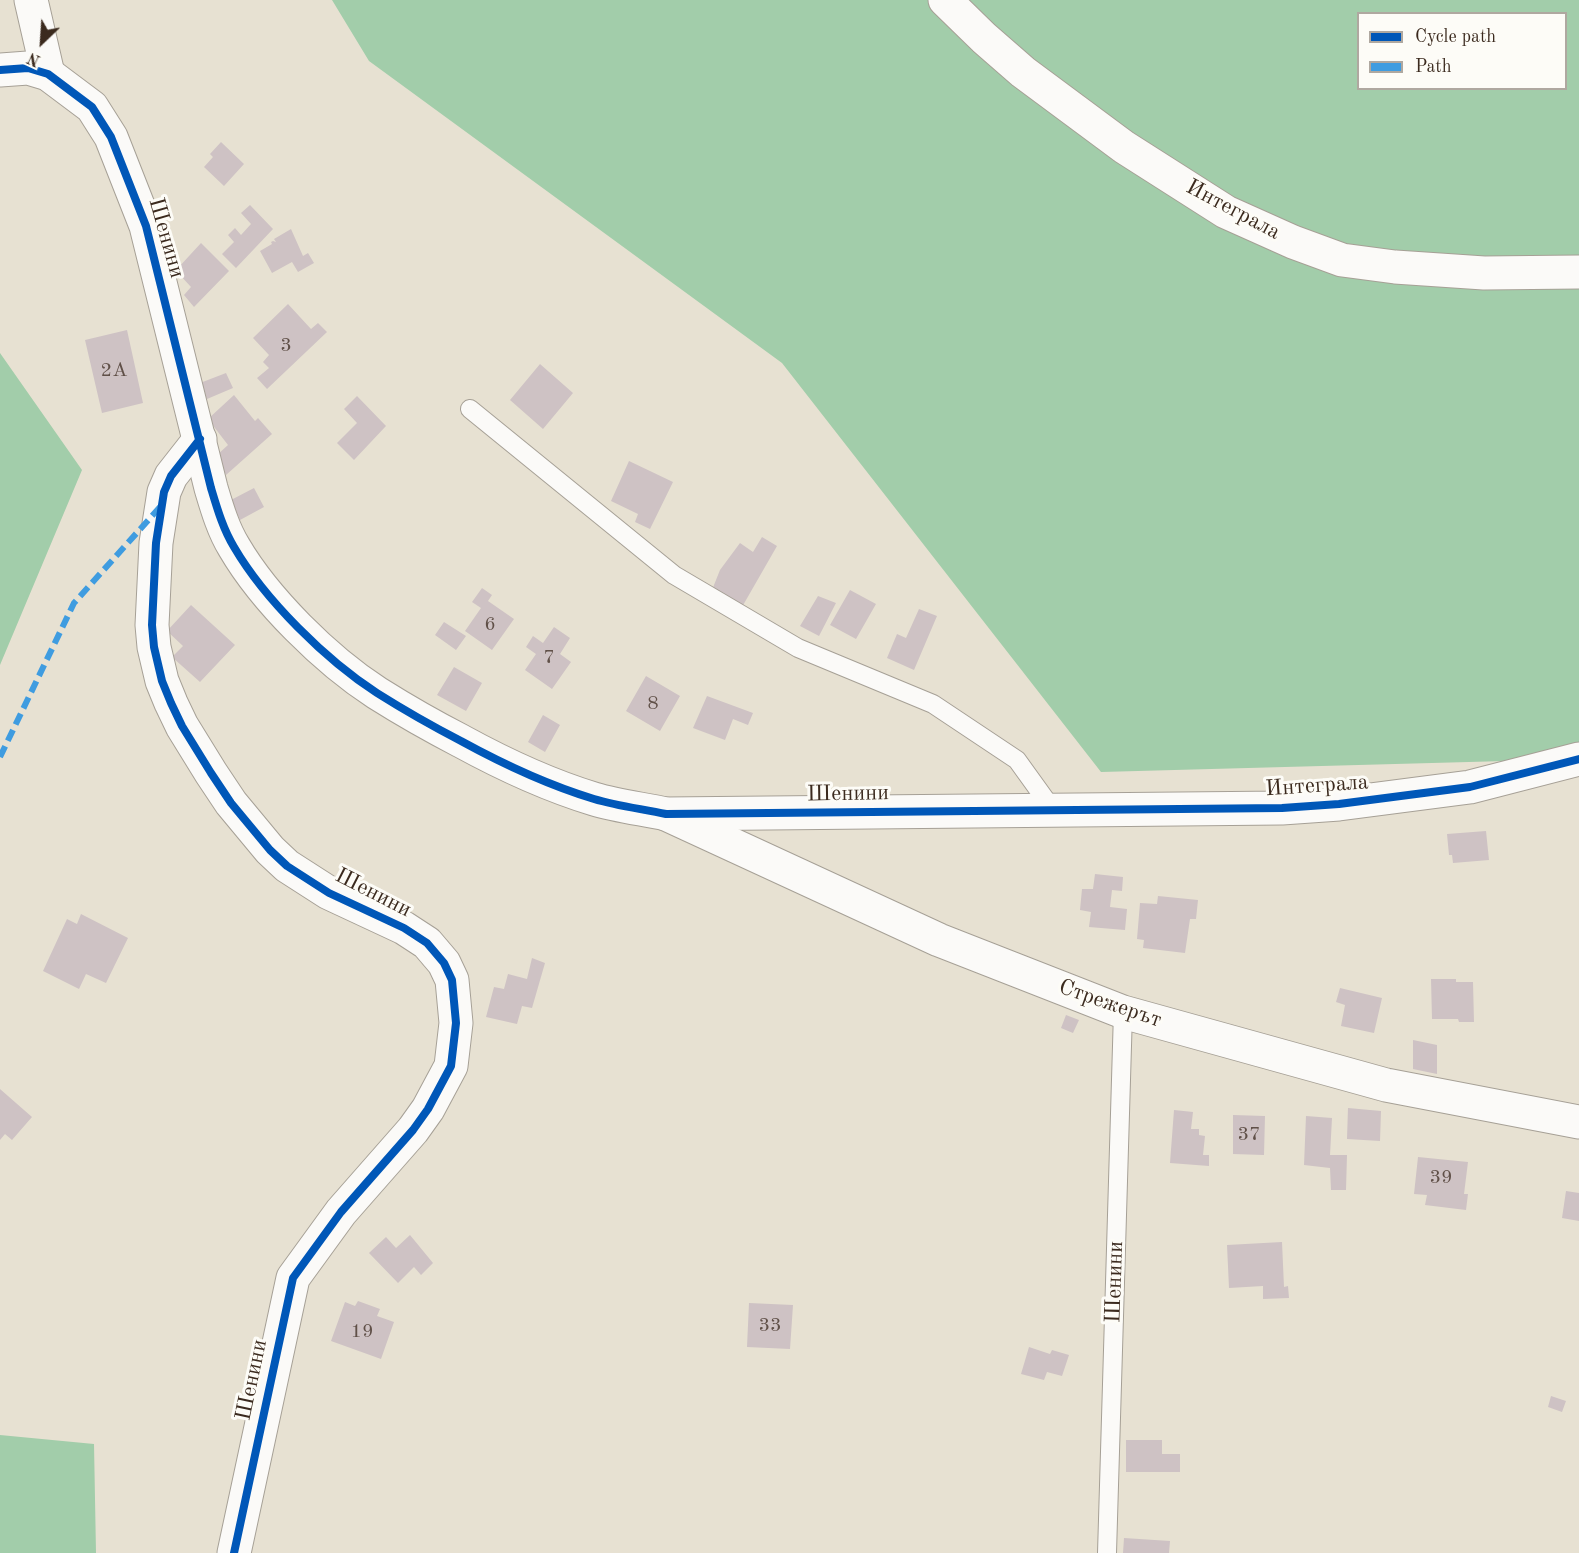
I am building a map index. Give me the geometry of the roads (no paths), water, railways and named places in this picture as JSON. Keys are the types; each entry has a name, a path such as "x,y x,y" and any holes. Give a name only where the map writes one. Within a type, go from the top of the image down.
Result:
{"street":[{"name":"Интеграла","path":"945,0 1023,72 1124,147 1226,212 1293,242 1342,260 1395,267 1484,273 1579,272"},
{"path":"28,2 48,74"},
{"path":"0,70 28,68 48,74"},
{"name":"Шенини","path":"48,74 92,107 111,137 129,178 146,226 211,488 221,521 234,547 259,582 288,616 328,655 376,692 425,722 498,761 557,786 597,800 666,814 1053,810"},
{"name":"Шенини","path":"200,439 171,476 164,492 156,543 152,625 154,647 162,681 171,703 182,726 224,793 278,858 329,893 404,928 426,943 444,963 452,980 456,1023 451,1066 429,1109 341,1212 293,1278 234,1553"},
{"name":"Интеграла","path":"1053,810 1282,808 1338,804 1470,787 1579,759"},
{"name":"Стрежерът","path":"666,814 939,940 1123,1012 1386,1085 1579,1122"}],"lane":[{"path":"470,409 674,575 798,648 933,704 1017,760 1053,810"},
{"name":"Шенини","path":"1107,1553 1123,1012"}]}
